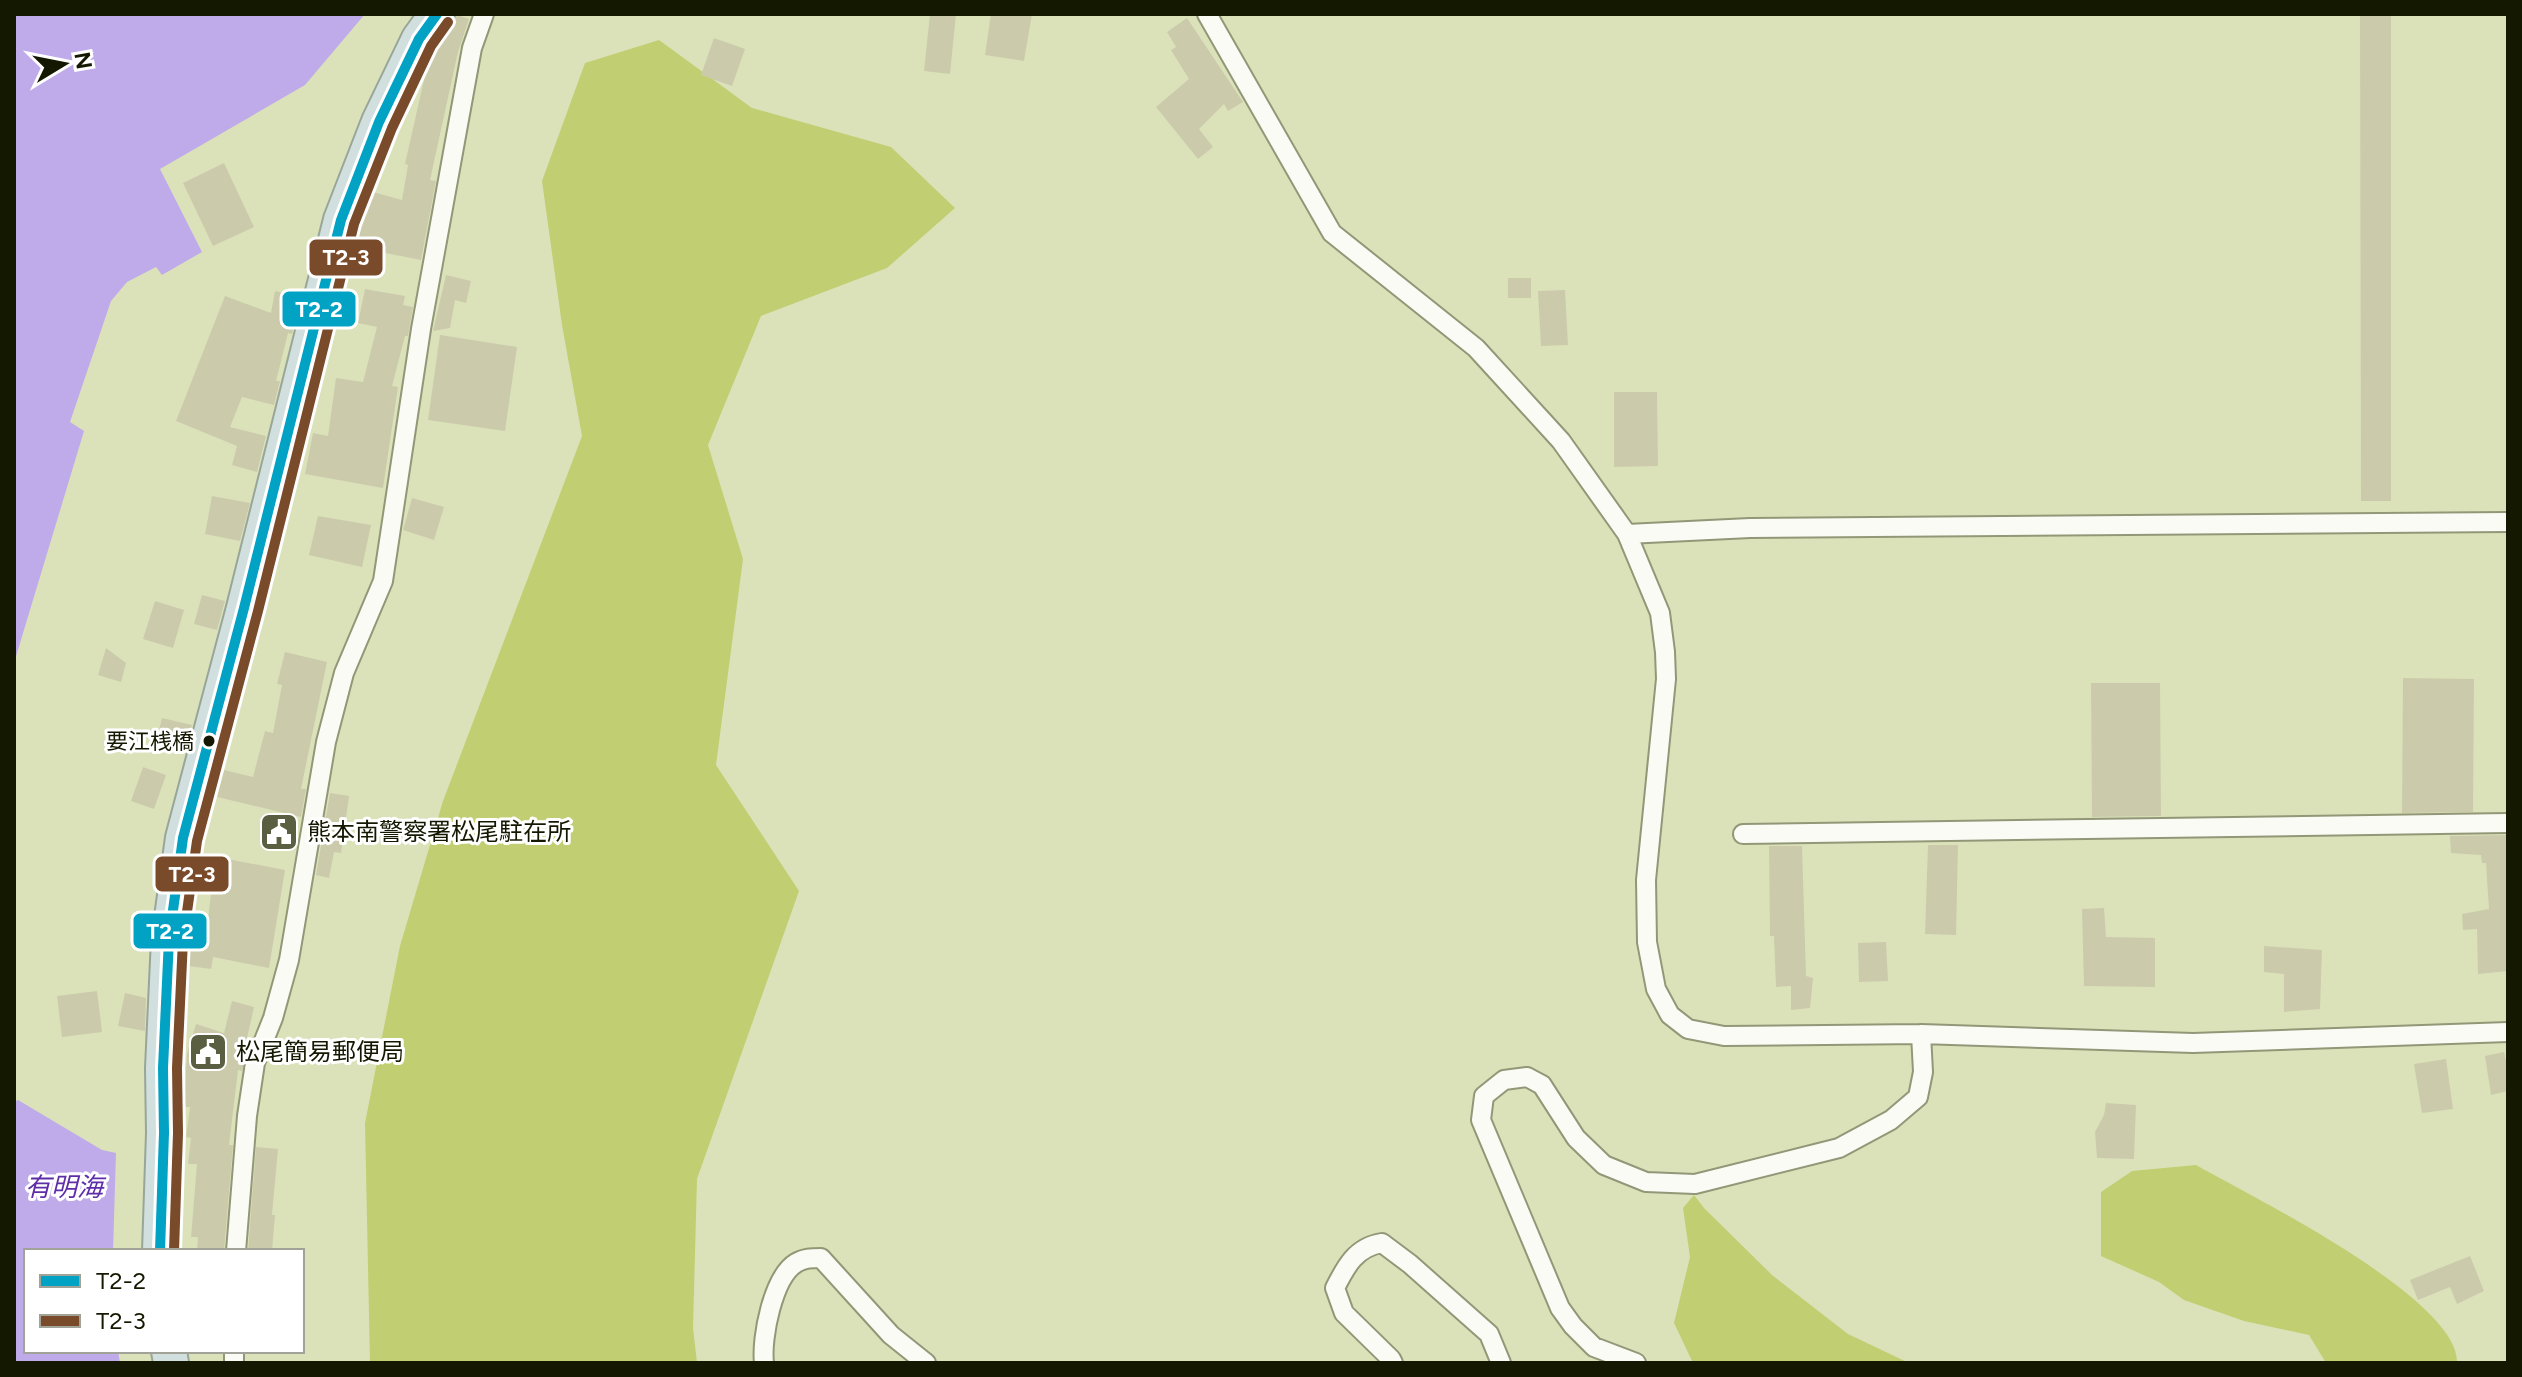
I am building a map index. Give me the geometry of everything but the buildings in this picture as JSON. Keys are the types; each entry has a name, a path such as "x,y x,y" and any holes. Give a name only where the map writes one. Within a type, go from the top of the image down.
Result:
{"highway":[{"path":"160,1249 168,953 183,838 341,220 379,122 419,39 437,14"}],"street":[{"path":"236,1249 247,1116 255,1063 273,1018 289,960 323,754 344,673 383,581 421,329 472,48 484,14"},
{"path":"1207,14 1332,233 1476,348 1561,441 1627,534 1660,613 1665,652 1666,679 1646,880 1647,942 1656,989 1670,1015 1688,1029 1724,1036 1921,1034 2193,1043 2508,1032"},
{"path":"1627,534 1750,528 2508,522"},
{"path":"1743,834 2508,823"},
{"path":"1636,1363 1594,1347 1560,1308 1481,1120 1484,1096 1504,1080 1527,1077 1542,1085 1576,1138 1604,1165 1646,1182 1695,1184 1839,1148 1891,1120 1918,1097 1923,1072 1921,1034"},
{"path":"1393,1363 1344,1313 1335,1288 1347,1264 1368,1245 1382,1243 1489,1334 1501,1363"},
{"path":"764,1363 770,1303 792,1265 805,1259 821,1258 891,1335 926,1363"}],"green space":[{"path":"659,40 752,108 891,147 955,208 887,268 761,316 708,445 743,559 716,765 799,891 697,1179 693,1328 697,1363 370,1363 365,1123 400,946 443,801 582,436 562,325 542,181 585,63"},
{"path":"2196,1165 2303,1224 2390,1280 2425,1309 2449,1337 2457,1363 2326,1363 2309,1335 2244,1321 2184,1300 2159,1282 2101,1256 2101,1192 2132,1171"},
{"path":"1694,1195 1772,1275 1848,1334 1909,1363 1693,1363 1674,1323 1690,1257 1683,1208"}],"water":[{"path":"14,14 365,14 305,85 160,169 202,252 162,275 156,267 127,282 111,301 70,422 84,431 14,663"},
{"name":"有明海","path":"18,1100 102,1150 116,1153 113,1249 24,1249 24,1353 118,1353 120,1363 14,1363 14,1102"}],"transit line":[{"name":"T2-2","path":"160,1249 169,939 183,838 341,220 379,122 419,39 437,14"},
{"name":"T2-3","path":"174,1249 183,940 197,841 354,224 392,128 431,46 448,22"}],"place":[{"name":"要江桟橋","path":"209,741"},
{"name":"熊本南警察署松尾駐在所","path":"279,832"},
{"name":"松尾簡易郵便局","path":"208,1052"}]}
